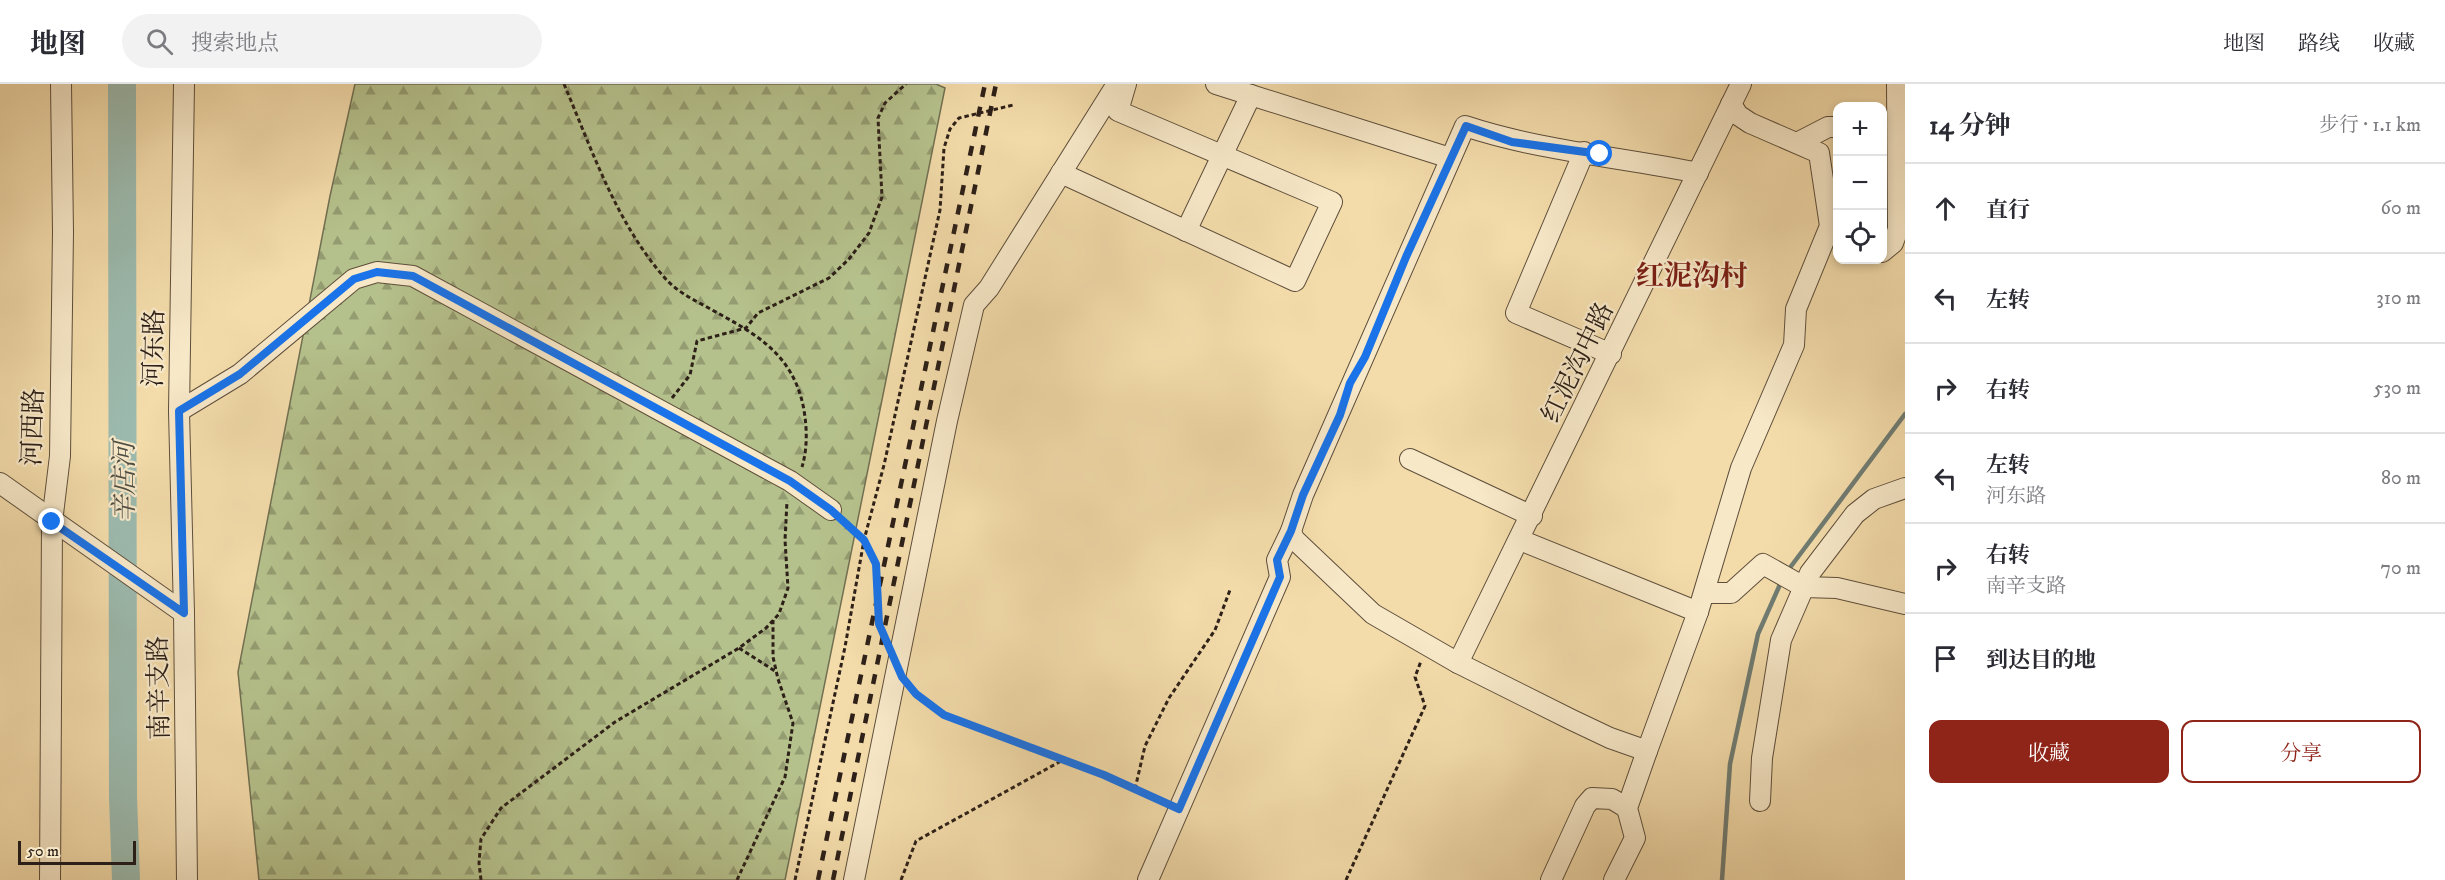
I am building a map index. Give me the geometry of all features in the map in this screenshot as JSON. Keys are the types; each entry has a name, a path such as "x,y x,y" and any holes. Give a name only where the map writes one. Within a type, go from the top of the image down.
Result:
{"street":[{"name":"河西路","path":"50,880 52,522 60,456 63,232 61,84"},
{"name":"河东路","path":"184,84 179,411 184,613"},
{"path":"854,880 947,421 974,305 989,288 1117,84"},
{"path":"1061,173 1295,281 1332,202 1118,111 1126,84"},
{"path":"1216,84 1450,158"},
{"name":"红泥沟中路","path":"1458,663 1532,516 1741,84"},
{"path":"1887,248 1893,243 1898,229 1895,126 1897,84"},
{"path":"1186,231 1251,95"},
{"path":"1731,104 1738,116 1819,153 1833,225"},
{"path":"1148,880 1280,577 1277,560 1291,531 1303,495 1340,415 1350,383 1365,357 1450,158 1466,126 1512,142 1698,172"},
{"path":"1797,143 1828,127 1833,127"},
{"path":"1584,152 1516,313 1611,354"},
{"path":"1614,880 1635,838 1627,808 1705,592 1741,468 1794,345 1796,309 1833,232"},
{"path":"179,411 240,374 354,279 377,272 413,276 796,485 831,510"},
{"path":"1410,459 1532,516"},
{"name":"南辛支路","path":"0,483 52,522 184,613 187,880"},
{"path":"1760,801 1762,758 1782,640 1799,584 1855,514 1874,499 1905,488"},
{"path":"1291,531 1294,539 1373,614 1458,663 1610,738 1647,751"},
{"path":"1520,540 1698,612"},
{"path":"1705,592 1731,592 1763,564 1799,584 1837,588 1905,604"},
{"path":"1551,880 1585,806 1592,798 1612,799 1627,808"}],"path":[{"path":"482,880 479,863 481,839 501,808 615,722 739,648 779,614 788,588 785,505 796,485 806,454 806,420 799,385 775,349 746,328 687,296 658,269 630,231 564,84"},
{"path":"662,411 690,375 697,341 746,328 758,313 829,278 849,259 869,232 882,197 878,118 885,103 906,84"},
{"path":"795,880 845,647 864,540 884,465 940,210 944,148 950,129 959,118 1013,105"},
{"path":"831,510 864,540 876,564 879,624 898,667 916,694 944,715 1063,760 1179,809"},
{"path":"1135,789 1145,746 1169,698 1215,630 1230,590"},
{"path":"737,880 785,777 794,723 776,672 773,620"},
{"path":"739,648 776,672"},
{"path":"1346,880 1425,706 1415,676 1422,660 1436,649"},
{"path":"901,880 916,841 1063,760"}],"green space":[{"path":"355,84 936,84 945,88 785,880 259,880 238,672 330,196"}],"waterway":[{"name":"辛店河","path":"122,84 123,797 126,880"},
{"path":"1786,573 1905,414"},
{"path":"1722,880 1730,764 1758,634 1782,580"}],"railway":[{"path":"818,880 985,84"},
{"path":"833,880 996,84"}],"district":[{"name":"红泥沟村","path":"1692,275"}],"route":[{"path":"52,522 184,613 179,411 240,374 354,279 377,272 413,276 790,481 831,510 864,540 876,564 879,624 902,677 916,694 944,715 1104,775 1179,809 1280,577 1277,560 1291,531 1303,495 1340,415 1350,383 1365,357 1406,257 1466,126 1512,142 1600,154"}]}
